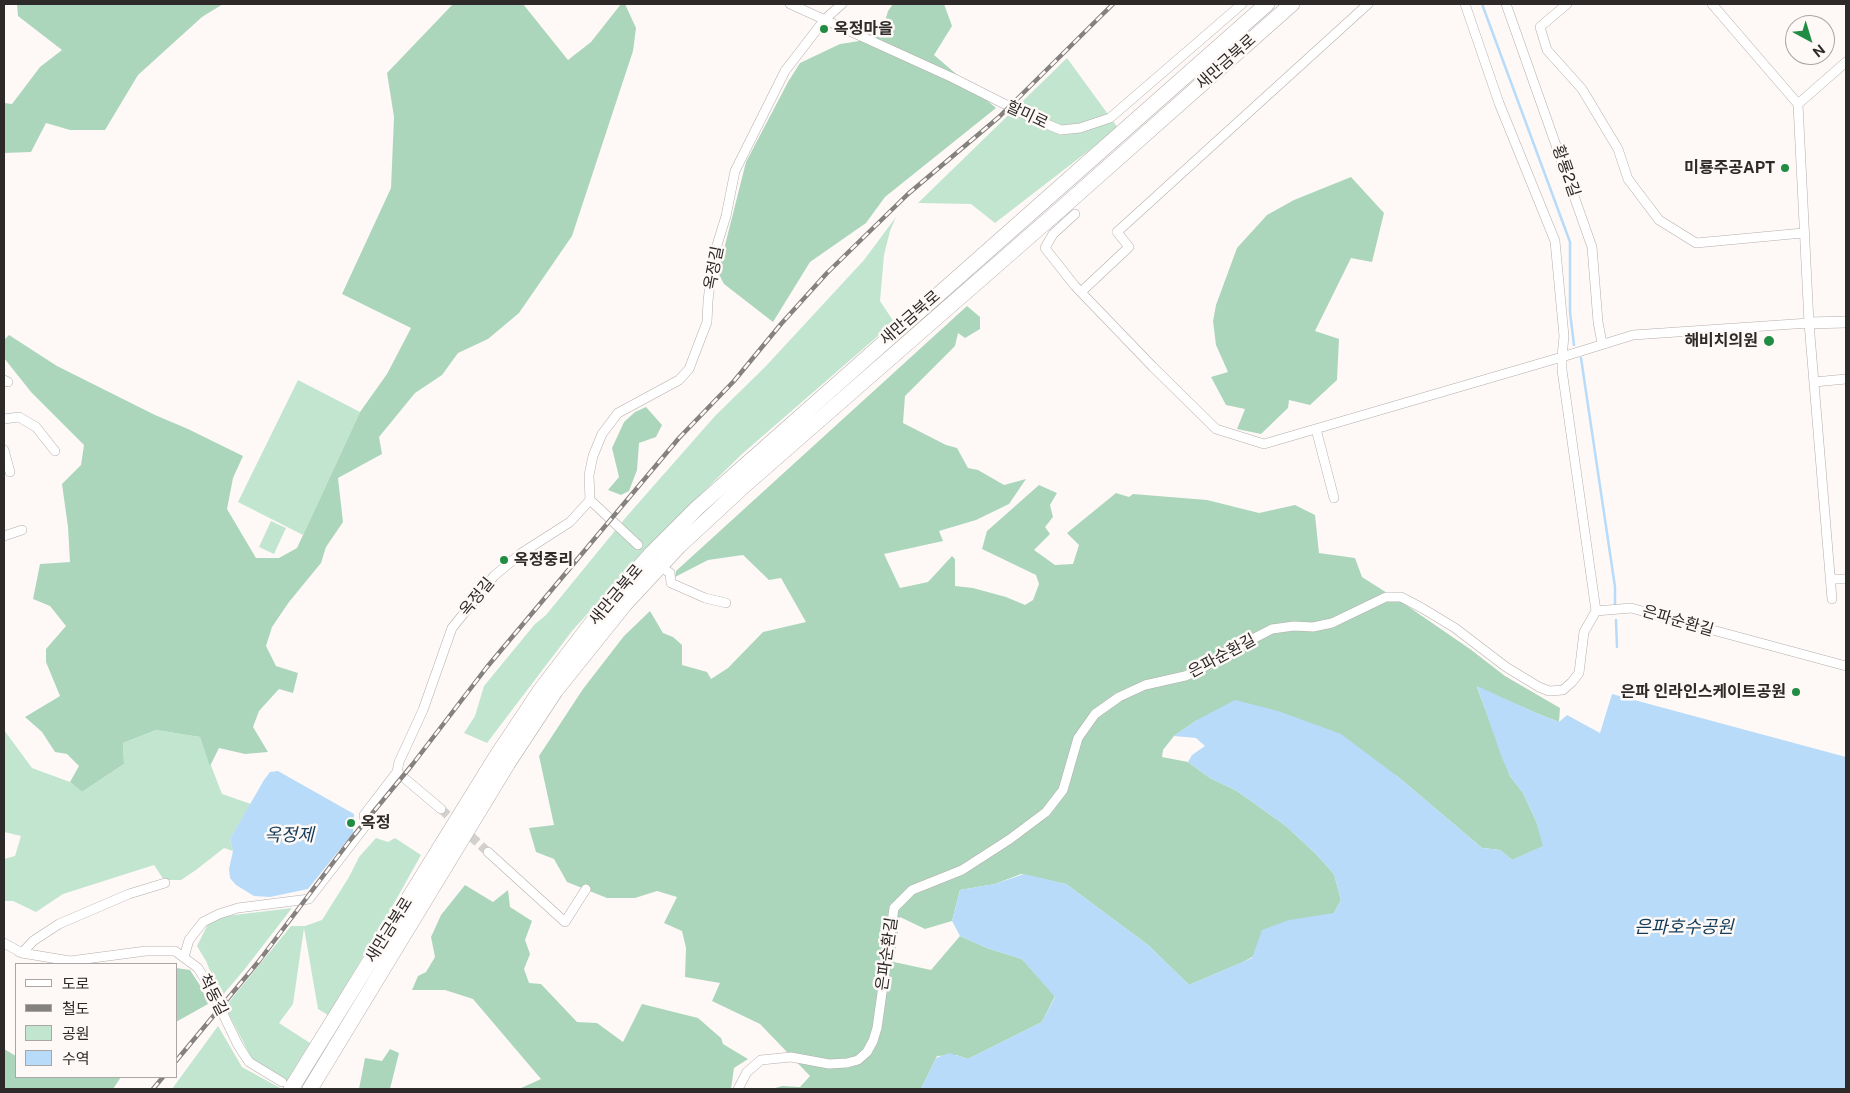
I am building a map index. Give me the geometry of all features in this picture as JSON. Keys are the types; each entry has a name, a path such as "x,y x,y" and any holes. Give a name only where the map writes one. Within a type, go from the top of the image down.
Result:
{"highway":[{"name":"새만금북로","path":"287,1086 496,757 542,688 607,603 652,553 696,508 1266,4"},
{"name":"새만금북로","path":"310,1089 508,763 556,690 625,604 678,546 746,484 1069,211 1092,181 1292,4"}],"street":[{"name":"할미로","path":"790,4 825,18 1032,118 1061,130 1080,128 1110,118 1242,4"},
{"name":"옥정길","path":"184,957 189,940 203,922 218,914 238,908 309,899 366,825 364,815 397,772 399,762 423,710 452,628 494,576 520,554 570,522 590,500 589,474 593,456 602,434 618,413 679,380 689,369 707,322 714,258 726,216 735,171 785,71 825,18 842,4"},
{"path":"1081,292 1129,247 1116,232 1368,4"},
{"path":"1465,4 1499,103 1555,241 1564,336 1562,357 1565,390 1596,612"},
{"name":"황룡2길","path":"1506,4 1592,247 1598,322 1602,343"},
{"path":"1566,4 1540,27 1547,50 1582,89 1618,149 1628,179 1659,220 1696,243 1803,233"},
{"path":"1712,4 1798,104 1809,323 1832,599"},
{"path":"1798,104 1846,62"},
{"path":"1069,211 1046,248 1081,292 1216,429 1264,444 1633,335 1846,322"},
{"path":"1814,382 1846,380"},
{"path":"4,419 19,417 36,427 55,451"},
{"path":"1316,429 1334,498"},
{"path":"4,450 10,472"},
{"path":"590,500 638,546"},
{"path":"4,536 22,530"},
{"path":"667,571 670,573 671,583 706,598 726,603"},
{"path":"1830,579 1846,579"},
{"name":"은파순환길","path":"738,1089 747,1072 761,1060 791,1057 829,1064 858,1060 867,1052 877,1028 894,908 912,890 962,870 1010,839 1046,812 1063,790 1078,738 1095,714 1119,697 1144,685 1185,676 1199,670 1235,648 1272,629 1294,626 1313,627 1332,623 1386,597 1401,597 1455,628 1506,667 1549,691 1563,690 1579,673 1584,632 1596,612 1631,608 1846,666"},
{"path":"397,772 441,809"},
{"path":"488,852 565,922 586,889"},
{"path":"4,949 22,953 32,941 59,924 129,894 165,882"},
{"name":"척동길","path":"4,943 22,953 70,961 146,951 175,951 198,968 212,991 238,1045 249,1062 287,1086"}],"green space":[{"path":"17,4 223,4 202,17 138,75 105,130 70,130 46,123 31,152 4,153 4,103 12,104 40,67 62,50 18,16"},
{"path":"453,4 523,4 568,60 591,42 621,4 625,4 636,28 633,51 572,236 519,313 488,339 458,353 442,375 415,393 379,437 382,454 338,478 343,522 326,547 321,563 289,602 272,627 266,646 276,666 298,673 293,693 279,689 259,711 253,727 268,752 245,754 219,748 210,766 200,737 156,730 123,743 124,764 82,792 70,782 79,766 67,754 55,752 42,732 25,717 60,696 46,662 46,649 66,626 50,606 33,599 40,564 70,562 68,527 62,484 81,465 84,445 31,392 4,358 4,340 9,335 57,366 243,456 233,478 227,509 256,558 279,558 297,548 360,412 387,374 411,328 342,294 391,188 394,117 387,73"},
{"path":"893,4 944,4 952,26 934,55 996,108 885,197 866,223 810,262 773,322 724,284 718,273 746,162 800,63 840,44 859,41 874,27 884,25 888,11"},
{"path":"1067,58 1118,128 995,223 971,204 918,203"},
{"path":"1351,177 1384,213 1372,262 1351,258 1315,331 1339,339 1337,380 1310,405 1289,400 1288,408 1261,434 1237,429 1245,409 1226,405 1211,377 1228,372 1216,345 1213,321 1216,305 1237,248 1267,215 1294,200"},
{"path":"896,217 890,231 884,255 880,301 894,322 742,454 651,543 572,631 487,743 464,733 475,716 484,686 535,624 546,615 627,516 715,416 766,366 864,260"},
{"path":"967,306 980,317 980,329 965,338 958,333 955,346 905,396 903,423 946,445 957,448 968,468 978,470 1004,485 1026,479 1009,504 976,520 939,531 943,541 884,554 900,588 928,582 952,556 955,559 955,586 973,588 1006,597 1025,605 1033,600 1039,584 1036,575 982,549 987,531 1039,485 1057,493 1050,505 1053,517 1045,527 1050,534 1034,550 1055,565 1073,564 1079,545 1067,533 1116,493 1129,497 1133,494 1207,500 1259,513 1295,505 1315,515 1319,553 1355,558 1362,577 1470,649 1505,676 1560,708 1559,722 1477,687 1510,776 1523,793 1536,821 1544,846 1512,860 1500,850 1482,848 1397,776 1197,720 1174,736 1163,750 1162,757 1188,762 1210,778 1237,791 1286,826 1334,874 1341,900 1334,913 1243,962 1189,985 1148,945 1066,884 1021,874 995,884 960,890 952,921 925,929 900,917 894,962 931,970 960,936 987,948 1022,959 1055,996 1042,1022 968,1059 956,1055 937,1056 921,1089 772,1089 782,1086 800,1087 810,1076 760,1024 712,1001 720,983 685,977 686,948 682,931 664,923 677,897 657,891 635,898 607,898 567,882 554,859 536,852 529,828 554,825 539,756 583,689 624,636 650,611 663,633 673,637 682,645 682,665 707,672 711,679 728,668 763,632 806,622 781,578 769,580 743,555 708,560 675,577 676,571"},
{"path":"298,380 360,412 303,535 238,502"},
{"path":"646,407 662,425 656,437 639,443 637,470 629,491 621,495 608,490 619,477 612,448 624,422 635,412"},
{"path":"271,521 286,528 274,554 259,547"},
{"path":"4,730 32,768 70,782 82,792 124,764 123,743 156,730 200,737 222,794 251,804 230,839 233,851 224,848 181,880 164,880 154,865 63,894 36,912 13,901 4,901 4,859 15,856 21,836 4,832"},
{"path":"376,838 388,842 395,838 421,855 328,1015 318,1009 304,928 293,1004 279,1023 310,1043 286,1082 252,1059 225,1007 291,926 305,926 322,920 349,877 359,857"},
{"path":"465,885 493,902 508,890 510,907 532,921 525,940 530,954 524,969 529,983 541,984 577,1022 597,1023 623,1042 642,1004 698,1018 721,1038 723,1044 748,1059 734,1068 731,1089 519,1089 541,1079 473,999 445,990 412,990 418,976 426,972 435,957 431,937 441,915"},
{"path":"292,908 221,997 206,961 197,946 208,924 226,916"},
{"path":"178,968 190,970 201,987 208,1004 178,1021"},
{"path":"218,1026 242,1067 282,1089 172,1089"},
{"path":"4,1049 15,1055 15,1078 120,1078 113,1089 4,1089"},
{"path":"390,1049 399,1053 390,1089 359,1089 365,1058 382,1061"}],"water":[{"name":"은파호수공원","path":"1477,686 1559,722 1567,715 1600,733 1612,694 1846,757 1846,1089 921,1089 936,1058 949,1053 968,1059 1042,1022 1055,997 1022,959 987,948 960,936 952,921 960,890 995,884 1024,874 1066,884 1148,945 1189,985 1252,958 1262,930 1289,920 1334,913 1341,900 1334,874 1316,854 1286,826 1237,791 1210,778 1188,762 1192,755 1205,746 1196,738 1174,736 1197,720 1235,700 1278,711 1341,734 1397,776 1482,848 1500,850 1512,860 1543,846 1536,821 1523,793 1510,776 1502,758"},
{"name":"옥정제","path":"278,771 354,814 353,833 308,889 270,897 254,896 236,885 230,878 229,869 233,851 230,839 264,780 270,772"}],"waterway":[{"path":"1482,4 1570,242 1570,312 1574,345"},
{"path":"1581,358 1615,587 1615,606"},
{"path":"1616,620 1617,647"}],"tunnel":[{"path":"441,809 488,852"}],"railway":[{"path":"178,1059 259,961 351,839 412,765 487,667 679,438 734,381 781,324 827,273 908,194 999,117 1113,4"},
{"path":"153,1089 162,1078"}],"place":[{"name":"옥정마을","path":"824,29"},
{"name":"미룡주공APT","path":"1785,168"},
{"name":"해비치의원","path":"1769,341"},
{"name":"옥정중리","path":"504,560"},
{"name":"은파 인라인스케이트공원","path":"1796,692"},
{"name":"옥정","path":"351,823"}]}
